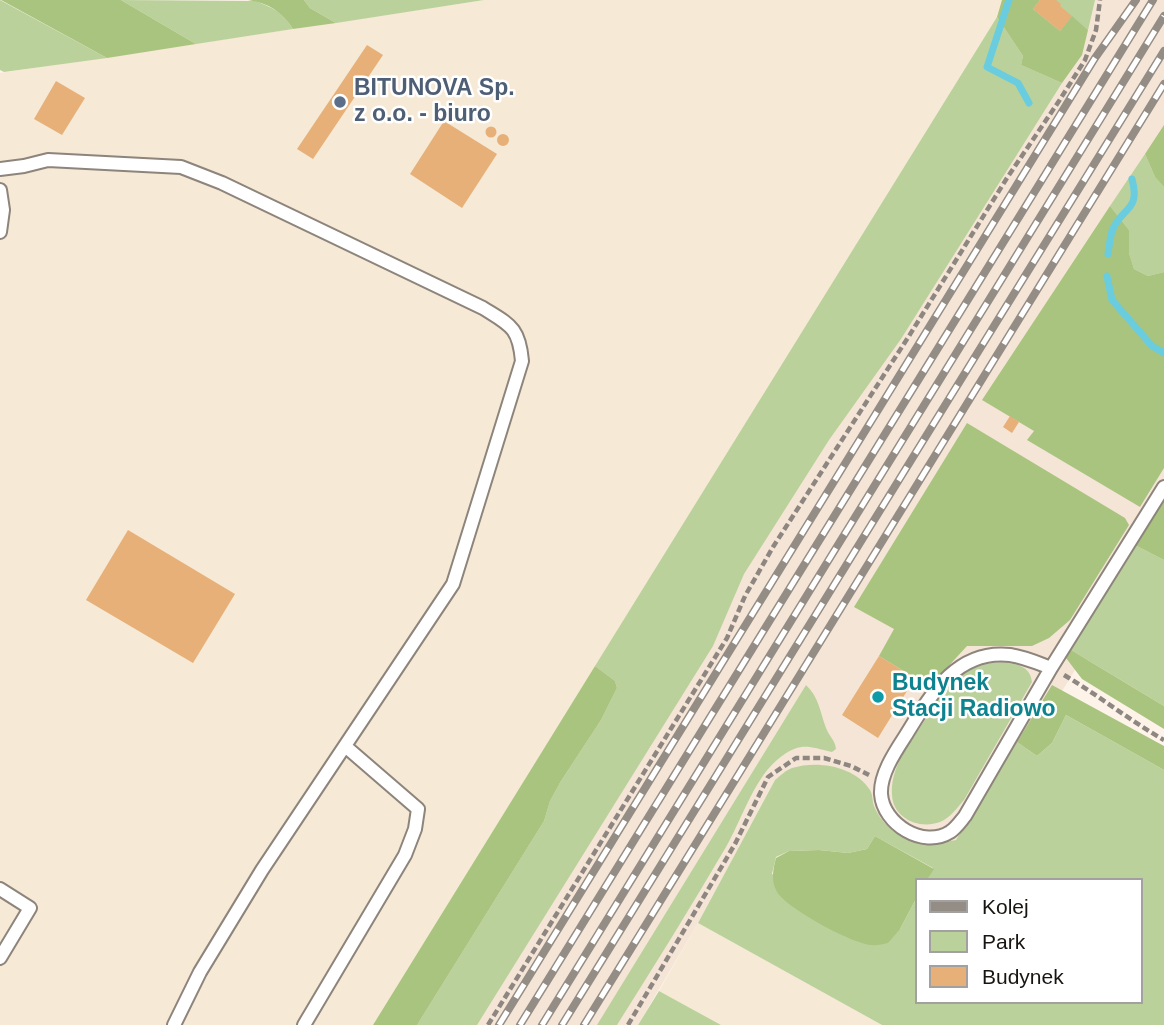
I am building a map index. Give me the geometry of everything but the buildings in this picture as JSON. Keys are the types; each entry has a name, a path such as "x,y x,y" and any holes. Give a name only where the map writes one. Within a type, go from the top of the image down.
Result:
{"lane":[{"path":"0,169 48,160 181,167 222,183 483,308 510,325 520,344 522,362 453,584 255,881 200,972 174,1025"},
{"path":"0,190 3,210 0,232"},
{"path":"1051,668 1009,655 985,656 963,664 945,679 928,700 893,758 882,783 884,809 891,819 909,832 922,836 936,837 957,826 1051,668 1164,487"},
{"path":"304,1025 405,855 415,829 418,810 345,746"},
{"path":"0,888 30,908 0,958"}],"path":[{"path":"488,1025 727,638 745,596 773,547 1085,60 1096,30 1100,0"},
{"path":"1051,668 1164,740"},
{"path":"628,1025 735,844 768,777 796,758 824,758 851,766 882,783"}],"shaded area":[{"path":"484,0 1002,0 997,17 373,1025 0,1025 0,73"},
{"path":"1002,0 1164,0 1164,557 1103,649 1075,670 948,876 775,780 698,923 638,1025 373,1025 997,17"},
{"path":"698,923 882,1025 721,1025 659,991"}],"green space":[{"path":"0,0 107,58 4,72 0,70"},
{"path":"1,0 121,0 196,44 107,58"},
{"path":"121,0 255,1 277,11 293,29 196,44"},
{"path":"248,0 304,0 310,8 336,23 293,29 274,9"},
{"path":"304,0 484,0 336,23 310,8"},
{"path":"1002,0 1040,0 1033,9 1060,31 1072,16 1088,30 1082,55 1062,83 1021,65 1023,56 997,17"},
{"path":"1040,0 1095,0 1088,30 1072,17 1060,31 1033,9"},
{"path":"997,17 1023,56 1021,65 1062,83 901,339 829,440 744,574 713,646 477,1025 417,1025 544,821 550,801 601,720 617,688 615,681 595,666"},
{"path":"1164,125 1164,187 1155,177 1145,154"},
{"path":"1145,154 1155,177 1164,187 1164,272 1148,276 1134,269 1129,253 1129,230 1110,206"},
{"path":"1110,206 1129,230 1129,253 1134,269 1148,276 1164,272 1164,468 1140,507 1027,440 1034,431 982,400"},
{"path":"967,423 1125,518 1129,525 1070,620 1049,638 1032,646 967,646 932,684 915,678 879,656 894,629 854,607"},
{"path":"1164,495 1164,560 1133,544"},
{"path":"1133,544 1164,560 1164,706 1071,650"},
{"path":"1071,650 1164,706 1164,729 1082,679 1066,658"},
{"path":"1001,662 1025,669 1032,682 964,800 940,822 924,824 908,820 897,810 892,795 894,776 903,754 938,699 954,680 975,667"},
{"path":"595,666 615,681 617,688 601,720 550,801 544,821 417,1025 373,1025"},
{"path":"806,685 816,700 836,749 832,752 801,747 772,764 756,786 713,869 617,1025 597,1025"},
{"path":"1052,685 1164,746 1164,770 1066,715 1052,743 1037,756 1017,742"},
{"path":"1066,715 1164,770 1164,1025 882,1025 698,923 775,780 790,769 824,765 855,775 870,790 878,814 890,828 915,842 937,844 956,840 1017,742 1037,756 1052,743"},
{"path":"875,836 934,869 928,878 916,878 916,899 900,929 888,943 871,945 835,932 791,906 776,890 773,874 776,858 789,851 848,853 867,849"},
{"path":"659,991 721,1025 638,1025"}],"waterway":[{"path":"1009,0 987,67 1018,83 1029,103"},
{"path":"1108,254 1112,231 1134,198 1132,179"},
{"path":"1107,276 1112,300 1152,346 1164,353"}],"railway":[{"path":"499,1025 1095,58 1136,0"},
{"path":"520,1025 1153,0"},
{"path":"542,1025 1164,16"},
{"path":"562,1025 1164,51"},
{"path":"584,1025 1164,84"}],"place":[{"name":"BITUNOVA Sp. z o.o. - biuro","path":"340,102"},
{"name":"Budynek Stacji Radiowo","path":"878,697"}]}
